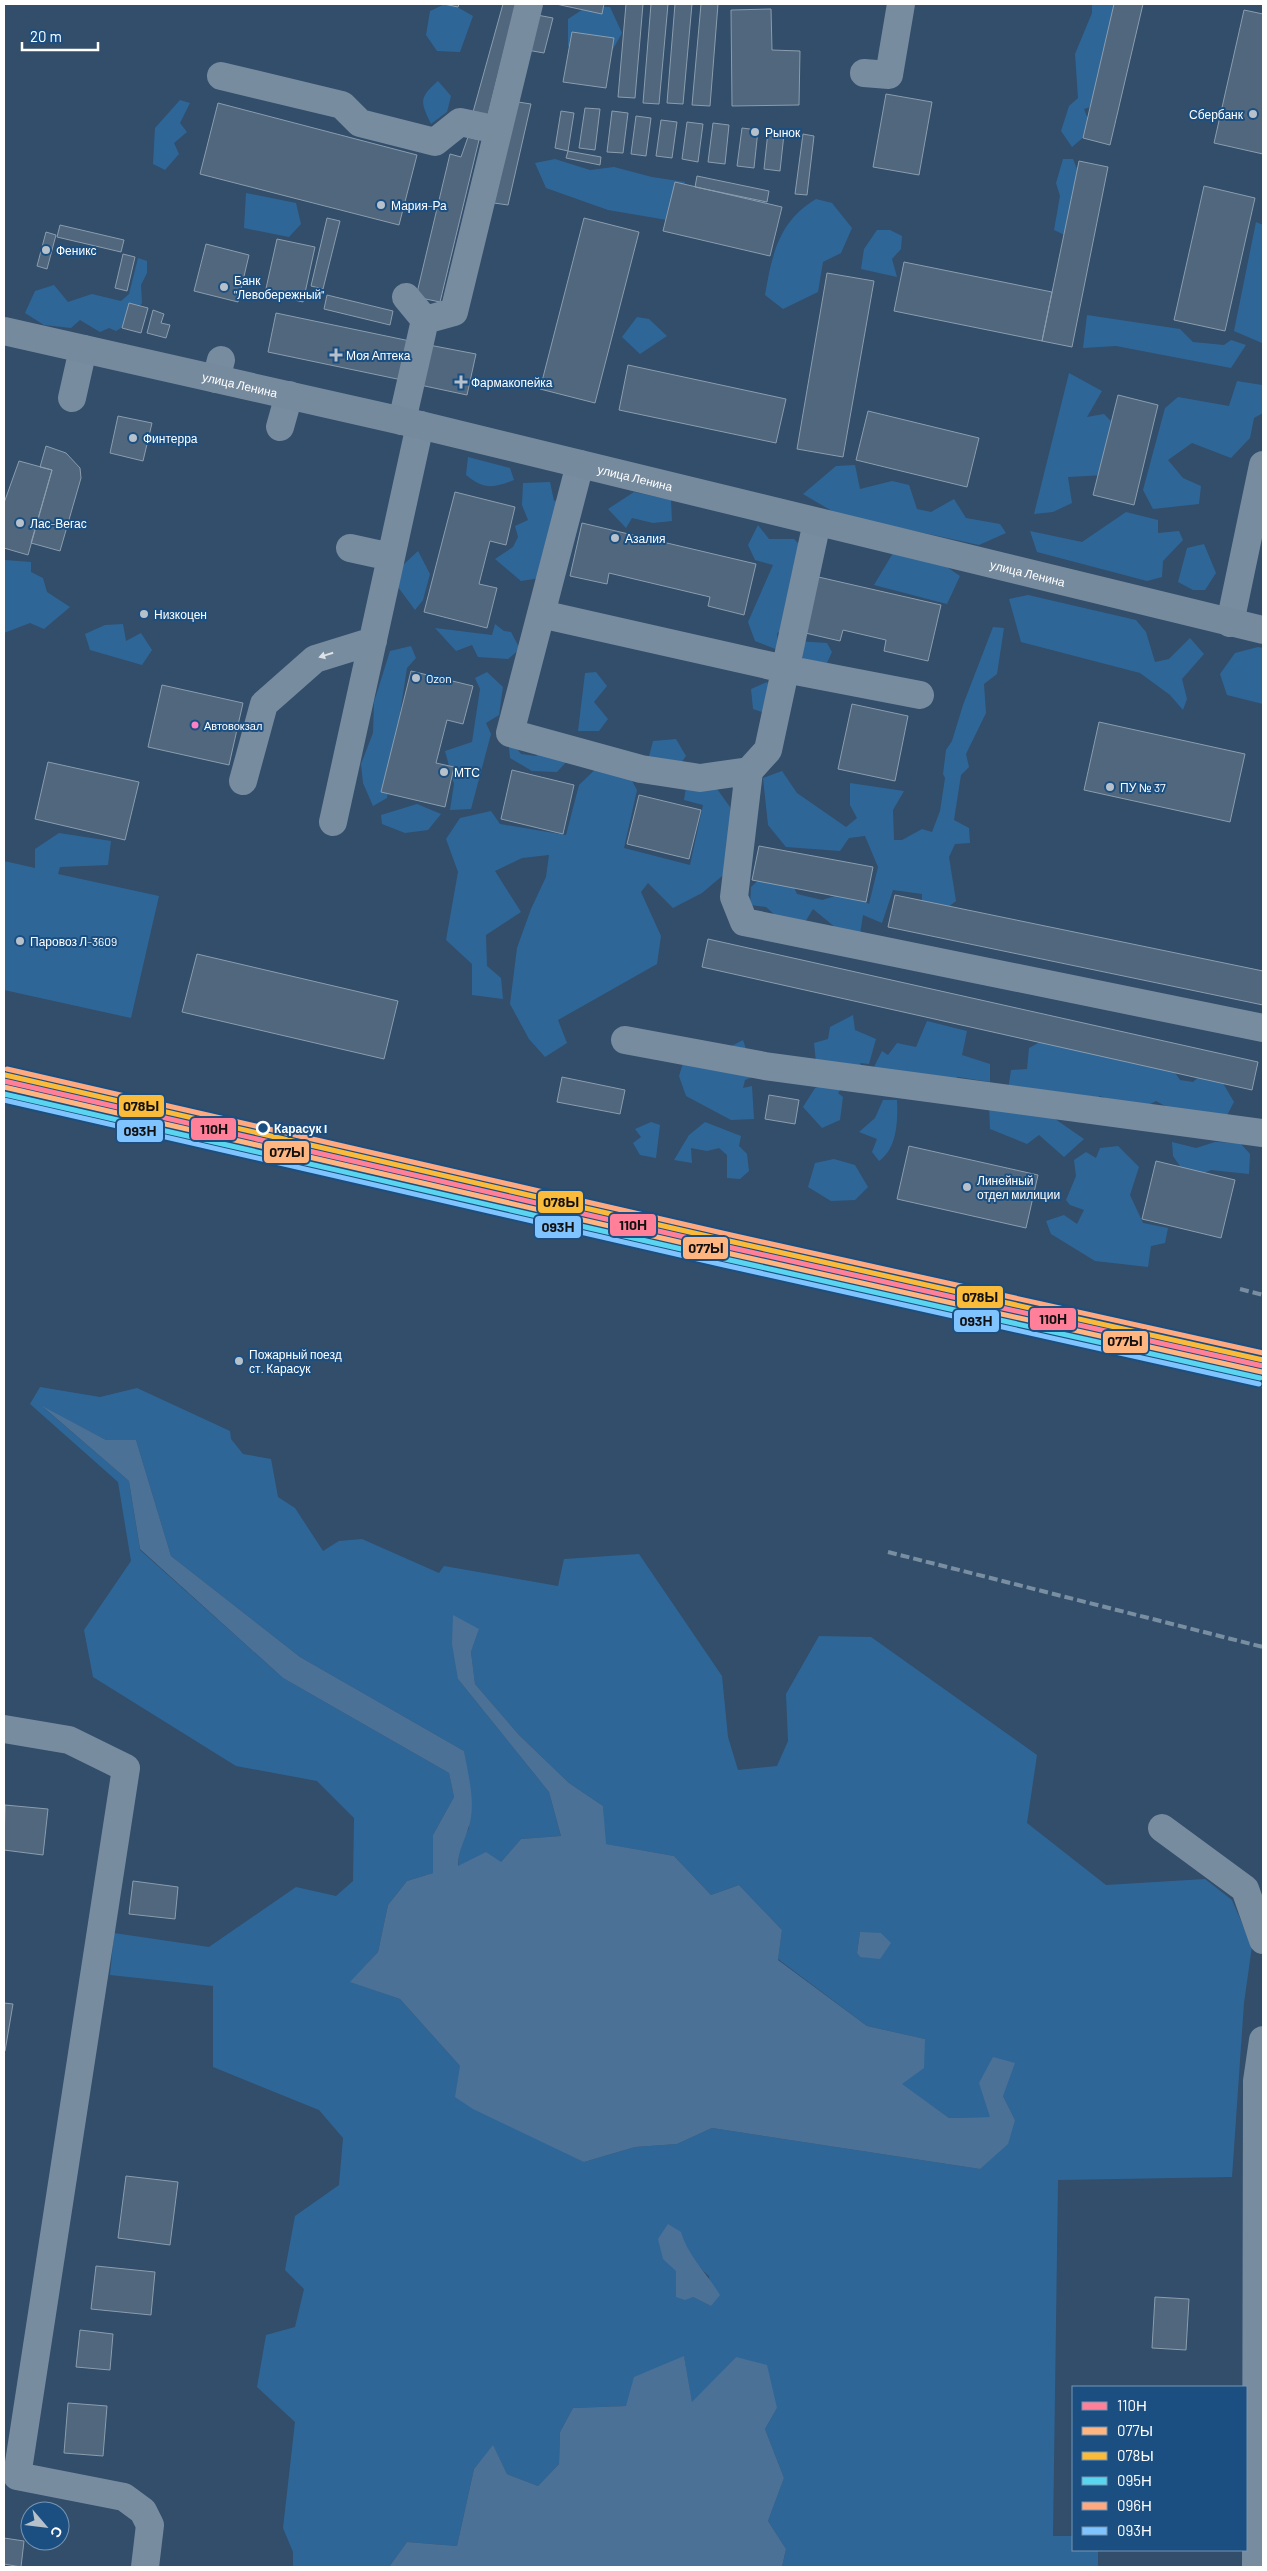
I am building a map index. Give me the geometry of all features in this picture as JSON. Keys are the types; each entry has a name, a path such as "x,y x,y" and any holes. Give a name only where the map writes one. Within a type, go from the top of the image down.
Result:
{"main road":[{"name":"улица Ленина","path":"4,331 83,349 219,369 289,395 1263,630"}],"street":[{"path":"425,320 454,312 528,4"},
{"path":"864,73 889,75 901,4"},
{"path":"221,76 342,105 360,122 435,142 460,122 498,130"},
{"path":"333,822 330,787 372,640 391,557 411,423 425,320 406,297"},
{"path":"72,398 83,349"},
{"path":"280,426 289,395"},
{"path":"580,464 510,733 641,769 700,778 749,771"},
{"path":"1230,623 1263,465"},
{"path":"817,522 768,750 749,771 734,897 744,922 1263,1028"},
{"path":"350,548 391,557"},
{"path":"541,614 785,669 920,695"},
{"path":"254,771 264,704 315,658 372,640"},
{"path":"625,1040 765,1066 1263,1133"},
{"path":"4,1729 69,1740 126,1768 17,2476 124,2497 137,2506 143,2511 150,2524 145,2567"},
{"path":"1162,1828 1245,1889 1263,1940"},
{"path":"1256,2567 1257,2080 1263,2040"}],"shaded area":[{"path":"445,4 452,4 473,16 460,52 437,51 426,35 430,11"},
{"path":"1092,4 1125,4 1119,11 1102,103 1084,109 1092,130 1072,147 1061,131 1069,106 1078,98 1075,54 1092,13"},
{"path":"588,6 610,7 622,33 608,58 593,60 568,46 568,19"},
{"path":"438,81 451,96 447,112 431,124 423,105 423,100 427,92"},
{"path":"180,100 190,103 180,123 187,132 174,143 179,154 165,170 153,164 155,128"},
{"path":"555,159 590,170 614,167 652,177 685,182 673,221 608,210 546,188 535,163"},
{"path":"1063,159 1073,159 1079,174 1069,237 1054,230 1060,196 1056,183"},
{"path":"246,193 296,203 301,224 289,237 244,228"},
{"path":"816,199 832,203 852,228 841,253 823,262 818,292 783,309 765,295 774,252 785,228 803,208"},
{"path":"1256,222 1263,225 1262,343 1234,331"},
{"path":"877,230 890,230 902,236 901,249 892,259 897,277 861,269 864,249"},
{"path":"138,258 147,261 147,273 141,285 142,303 126,325 116,331 109,328 100,332 80,320 71,328 44,325 25,313 35,291 54,285 68,302 92,294 121,301 129,294"},
{"path":"1087,315 1180,329 1193,342 1224,345 1231,340 1246,345 1231,368 1116,346 1083,348"},
{"path":"637,317 649,319 667,336 640,354 622,337"},
{"path":"1069,373 1102,391 1087,417 1104,414 1119,429 1105,475 1068,477 1072,503 1053,512 1034,514"},
{"path":"1237,381 1262,385 1263,413 1254,418 1250,438 1231,458 1192,443 1168,460 1183,478 1201,486 1199,504 1153,509 1143,490 1165,408 1178,397 1229,406"},
{"path":"468,457 510,468 514,480 501,485 489,486 472,480 466,475"},
{"path":"855,465 860,489 892,481 909,485 917,509 931,512 954,499 966,518 1000,524 1006,533 979,545 837,514 803,494 836,466"},
{"path":"550,482 554,501 567,496 540,578 521,581 495,559 513,547 518,537 515,526 528,520 522,505 523,483"},
{"path":"634,492 671,500 672,521 653,523 632,518 626,528 608,509"},
{"path":"1126,512 1158,520 1158,533 1179,531 1183,540 1163,561 1162,577 1147,581 1037,552 1030,531 1082,542"},
{"path":"758,525 769,539 794,539 808,553 799,623 777,633 778,650 755,641 748,622 773,565 755,560 748,545"},
{"path":"1204,544 1216,573 1205,590 1193,590 1178,582 1187,548"},
{"path":"418,551 430,574 423,600 415,610 398,587 402,566"},
{"path":"893,553 941,563 960,576 947,604 874,585"},
{"path":"5,560 31,562 31,572 43,578 47,592 70,607 44,629 30,623 4,633"},
{"path":"1028,595 1136,620 1146,632 1155,662 1169,659 1190,638 1204,654 1182,679 1187,699 1183,710 1170,695 1140,673 1021,642 1009,599"},
{"path":"123,624 126,641 141,633 152,650 142,665 90,650 85,634 105,625"},
{"path":"495,624 504,631 511,632 520,649 508,659 478,657 472,645 456,651 435,628 492,635"},
{"path":"993,627 1004,628 997,674 984,684 986,713 966,754 969,767 961,775 954,820 969,828 970,843 955,844 949,857 956,901 941,913 922,908 922,894 893,890 882,923 863,915 859,941 841,932 813,909 802,927 775,915 766,907 750,905 751,887 762,877 791,881 797,894 822,900 849,892 869,904 878,867 865,836 849,838 840,851 786,847 768,825 763,778 782,771 797,793 846,827 857,818 850,805 850,783 904,791 893,810 894,840 902,840 922,829 932,832 940,811 945,778 943,774 946,750 952,741 963,705"},
{"path":"796,641 827,643 832,652 827,663 803,659"},
{"path":"411,646 416,658 407,668 387,798 373,806 363,783 361,764 373,733 374,702 390,651"},
{"path":"1258,647 1263,648 1263,704 1227,695 1220,674 1235,653"},
{"path":"487,672 503,687 499,715 486,723 491,734 471,809 450,810 454,784 445,751 472,742 480,689 475,678"},
{"path":"596,672 607,686 594,702 608,719 599,731 578,731 585,673"},
{"path":"767,682 776,698 771,715 753,709 751,689"},
{"path":"508,737 521,754 536,756 553,743 571,757 557,772 532,771 510,758"},
{"path":"676,739 686,756 678,767 647,764 653,741"},
{"path":"604,761 625,768 637,790 624,848 690,865 703,805 684,800 687,781 712,782 730,807 733,844 728,871 702,893 673,908 648,883 641,892 661,936 657,964 558,1020 567,1043 545,1057 529,1039 510,1004 517,948 531,909 546,877 549,855 522,858 495,871 521,912 486,935 487,966 501,978 503,999 472,995 472,964 446,940 458,872 446,839 460,818 491,811 500,824 566,835 579,785"},
{"path":"417,804 441,814 428,830 405,833 382,824 381,815"},
{"path":"59,833 111,841 108,865 60,867 58,874 159,896 131,1018 4,990 4,861 35,868 35,849"},
{"path":"853,1015 855,1030 876,1039 869,1064 860,1063 863,1070 816,1063 814,1043 828,1039 830,1027"},
{"path":"927,1021 967,1031 962,1055 990,1064 990,1082 958,1077 942,1085 873,1069 882,1051 888,1055 897,1043 916,1047"},
{"path":"1051,1036 1169,1064 1180,1080 1193,1082 1206,1070 1220,1078 1234,1102 1225,1119 1190,1119 1156,1101 1148,1105 1135,1107 1100,1096 1090,1103 1042,1110 1084,1139 1064,1157 1039,1135 1027,1144 990,1129 989,1104 1006,1103 1011,1070 1027,1069 1029,1048"},
{"path":"743,1040 755,1076 745,1080 743,1088 752,1086 754,1119 731,1120 686,1096 679,1076 684,1060 718,1053"},
{"path":"830,1084 843,1086 838,1093 843,1097 840,1120 822,1128 803,1107 815,1088"},
{"path":"883,1100 897,1100 897,1117 893,1142 885,1156 879,1161 872,1152 877,1139 859,1132 875,1118"},
{"path":"651,1122 660,1125 656,1158 640,1155 633,1143 641,1137 635,1129"},
{"path":"705,1122 741,1136 739,1146 747,1154 749,1171 740,1179 727,1178 727,1155 719,1148 707,1151 691,1148 692,1163 674,1160 689,1135"},
{"path":"1172,1142 1196,1148 1215,1142 1240,1143 1250,1154 1249,1174 1211,1170 1197,1176 1186,1175 1173,1156"},
{"path":"1118,1146 1139,1167 1130,1195 1143,1223 1168,1228 1165,1243 1151,1246 1148,1267 1095,1261 1051,1234 1046,1221 1064,1215 1077,1224 1084,1210 1070,1205 1066,1200 1076,1176 1074,1160 1086,1152 1096,1158 1100,1148"},
{"path":"834,1159 855,1165 868,1187 855,1200 831,1201 808,1187 815,1163"},
{"path":"40,1387 100,1397 137,1388 230,1431 231,1439 243,1454 271,1459 278,1497 295,1508 323,1551 339,1541 362,1539 439,1573 444,1566 558,1586 564,1559 639,1554 722,1676 728,1737 738,1770 777,1766 788,1741 786,1694 819,1636 871,1637 1037,1755 1027,1823 1106,1885 1205,1879 1232,1900 1252,1946 1244,2003 1232,2177 1058,2180 1053,2536 1072,2536 1072,2551 1098,2551 1098,2567 782,2567 786,2549 768,2521 784,2478 765,2429 777,2408 736,2357 692,2403 684,2357 627,2406 573,2408 560,2432 559,2464 538,2486 507,2474 493,2446 474,2469 457,2546 407,2542 389,2567 293,2567 293,2552 283,2528 295,2422 257,2387 266,2335 295,2327 304,2289 285,2270 295,2216 339,2185 343,2138 319,2110 213,2067 213,1986 110,1975 114,1933 209,1947 296,1887 336,1896 353,1881 354,1818 317,1781 236,1766 93,1677 84,1630 131,1561 118,1482 30,1404","holes":["44,1408 106,1440 136,1440 171,1556 300,1657 464,1751 469,1828 460,1845 458,1867 501,1862 521,1839 561,1836 549,1792 458,1679 479,1629 471,1652 475,1684 519,1735 569,1783 603,1806 605,1844 674,1856 711,1895 739,1885 782,1930 778,1959 867,2026 925,2039 901,2084 949,2118 991,2117 1003,2096 1015,2120 980,2169 712,2128 677,2144 635,2147 584,2162 460,2066 400,1999 351,1982 378,1952 388,1905 407,1881 433,1873 433,1835 454,1797 449,1773 283,1678 140,1550 129,1481","860,1932 870,1957 860,1957 857,1953","681,2233 692,2256 709,2276 711,2306 693,2297 676,2297"]},
{"path":"42,1406 106,1440 136,1440 171,1556 300,1657 464,1751 471,1790 472,1810 471,1820 460,1851 458,1866 486,1852 501,1862 521,1839 561,1836 549,1792 458,1679 452,1644 453,1615 479,1629 471,1652 475,1684 519,1735 569,1783 603,1806 606,1844 674,1856 711,1895 739,1885 782,1930 778,1960 867,2026 925,2039 924,2068 902,2084 949,2118 990,2117 979,2083 993,2057 1015,2063 1003,2096 1015,2120 1008,2144 980,2169 712,2128 677,2144 635,2147 584,2162 473,2109 455,2097 460,2066 400,1999 350,1982 378,1952 388,1905 407,1881 433,1873 433,1835 454,1797 449,1773 283,1678 140,1549 129,1481"},
{"path":"860,1932 881,1933 891,1943 880,1959 860,1957 857,1953"},
{"path":"668,2224 681,2232 693,2258 720,2295 711,2306 693,2297 685,2300 676,2297 676,2271 663,2259 658,2239"},
{"path":"684,2356 692,2402 736,2357 767,2365 777,2408 765,2429 784,2478 768,2521 786,2549 782,2567 389,2567 407,2542 457,2546 474,2469 493,2445 507,2474 538,2486 559,2464 560,2432 573,2408 626,2406 634,2377"}],"building":[{"path":"444,4 459,4 458,7"},
{"path":"503,4 516,4 488,115 473,112"},
{"path":"556,4 604,4 602,14"},
{"path":"626,4 643,4 635,98 618,97"},
{"path":"651,4 668,4 659,104 643,103"},
{"path":"675,4 692,4 683,104 667,103"},
{"path":"701,4 718,4 710,106 692,105"},
{"path":"1114,4 1143,4 1110,145 1083,138"},
{"path":"771,9 772,50 800,51 799,105 732,106 731,10"},
{"path":"1244,10 1263,14 1263,154 1214,143"},
{"path":"537,15 553,18 544,53 527,50"},
{"path":"572,32 614,38 606,88 563,82"},
{"path":"886,94 932,102 919,175 873,167"},
{"path":"518,102 531,104 508,205 494,203"},
{"path":"218,103 417,155 399,225 200,174"},
{"path":"585,108 600,109 595,150 579,148"},
{"path":"561,111 574,113 568,151 555,148"},
{"path":"612,111 628,113 623,153 607,152"},
{"path":"636,116 651,118 646,156 631,154"},
{"path":"661,120 677,122 672,158 656,156"},
{"path":"687,122 703,124 698,162 682,159"},
{"path":"713,123 729,125 725,164 708,162"},
{"path":"742,128 758,130 754,168 737,166"},
{"path":"768,132 784,134 780,171 764,169"},
{"path":"803,134 814,136 807,195 795,194"},
{"path":"468,137 479,140 440,302 416,297 450,154 461,157"},
{"path":"568,151 601,157 600,165 566,158"},
{"path":"1079,161 1108,167 1072,347 1042,341"},
{"path":"697,176 769,191 767,202 695,187"},
{"path":"675,182 782,207 770,256 663,231"},
{"path":"1204,186 1255,198 1225,331 1174,320"},
{"path":"327,218 340,221 323,289 311,286"},
{"path":"584,218 639,232 595,403 540,389"},
{"path":"60,225 124,240 121,252 57,237"},
{"name":"Феникс","path":"46,232 56,235 47,269 37,266"},
{"path":"277,239 315,247 303,302 265,293"},
{"path":"206,244 249,255 238,302 194,291"},
{"path":"123,254 135,257 127,291 115,288"},
{"path":"904,262 1052,292 1042,341 894,311"},
{"path":"827,273 874,281 843,457 797,449"},
{"path":"327,295 393,311 390,325 324,309"},
{"path":"129,303 148,308 141,333 122,328"},
{"path":"153,310 164,314 161,323 170,325 166,338 147,333"},
{"path":"276,313 410,341 402,380 268,352"},
{"path":"429,345 476,354 467,395 420,385"},
{"path":"628,365 786,399 776,443 619,410"},
{"path":"1118,395 1158,405 1134,505 1093,495"},
{"path":"868,411 979,438 967,487 856,460"},
{"path":"118,416 152,423 143,461 110,453"},
{"path":"46,446 66,453 80,468 81,478 60,551 31,543 52,470 40,467"},
{"name":"Лас-Вегас","path":"19,461 52,470 28,555 4,548 4,503"},
{"path":"455,492 515,507 506,545 490,541 479,584 497,588 487,628 424,612"},
{"path":"582,523 756,564 744,615 708,606 710,597 609,573 607,584 570,576"},
{"path":"814,576 941,605 928,661 884,651 886,640 843,630 840,641 801,632"},
{"path":"411,671 473,686 463,724 447,720 436,763 454,767 445,807 381,792"},
{"name":"Автовокзал","path":"162,685 243,703 229,765 148,747"},
{"path":"852,704 908,716 895,781 838,769"},
{"path":"1099,722 1245,754 1230,822 1084,790"},
{"path":"48,762 139,782 125,840 35,819"},
{"path":"512,770 574,785 563,834 501,819"},
{"path":"639,795 701,810 689,859 627,844"},
{"path":"759,846 873,867 866,902 752,880"},
{"path":"895,895 1263,971 1263,1005 888,927"},
{"path":"708,939 1258,1062 1252,1090 702,967"},
{"path":"197,954 398,1001 384,1059 182,1012"},
{"path":"562,1077 625,1090 620,1114 557,1102"},
{"path":"769,1095 799,1100 795,1124 765,1119"},
{"name":"Линейный отдел милиции","path":"909,1146 1038,1175 1026,1228 897,1199"},
{"path":"1156,1161 1235,1180 1221,1238 1142,1219"},
{"path":"5,1805 48,1809 43,1855 4,1850"},
{"path":"133,1881 178,1887 175,1919 129,1914"},
{"path":"4,2003 13,2004 5,2051 4,2050"},
{"path":"126,2176 178,2182 170,2245 118,2238"},
{"path":"96,2266 155,2272 151,2315 91,2309"},
{"path":"1155,2297 1189,2299 1186,2350 1152,2348"},
{"path":"80,2330 113,2334 110,2370 76,2367"},
{"path":"68,2403 107,2406 103,2456 64,2453"},
{"path":"4,2538 20,2540 20,2551 23,2551 21,2567 4,2564"}],"railway":[{"path":"4,1099 1263,1386"},
{"path":"1240,1289 1263,1295"},
{"path":"888,1552 1263,1647"}],"transit line":[{"name":"096Н","path":"7,1069 731,1235 1263,1353"},
{"name":"078Ы","path":"5,1075 729,1241 1263,1360"},
{"name":"110Н","path":"4,1081 728,1247 1263,1366"},
{"name":"077Ы","path":"4,1087 727,1253 1262,1372"},
{"name":"095Н","path":"4,1094 725,1259 1260,1378"},
{"name":"093Н","path":"4,1100 724,1265 1259,1384"}],"place":[{"name":"Сбербанк","path":"1253,114"},
{"name":"Рынок","path":"755,132"},
{"name":"Мария-Ра","path":"381,205"},
{"name":"Феникс","path":"46,250"},
{"name":"Банк \"Левобережный\"","path":"224,287"},
{"name":"Моя Аптека","path":"336,355"},
{"name":"Фармакопейка","path":"461,382"},
{"name":"Финтерра","path":"133,438"},
{"name":"Лас-Вегас","path":"20,523"},
{"name":"Азалия","path":"615,538"},
{"name":"Низкоцен","path":"144,614"},
{"name":"Ozon","path":"416,678"},
{"name":"Автовокзал","path":"195,725"},
{"name":"МТС","path":"444,772"},
{"name":"ПУ № 37","path":"1110,787"},
{"name":"Паровоз Л-3609","path":"20,941"},
{"name":"Карасук I","path":"263,1128"},
{"name":"Линейный отдел милиции","path":"967,1187"},
{"name":"Пожарный поезд ст. Карасук","path":"239,1361"}]}
